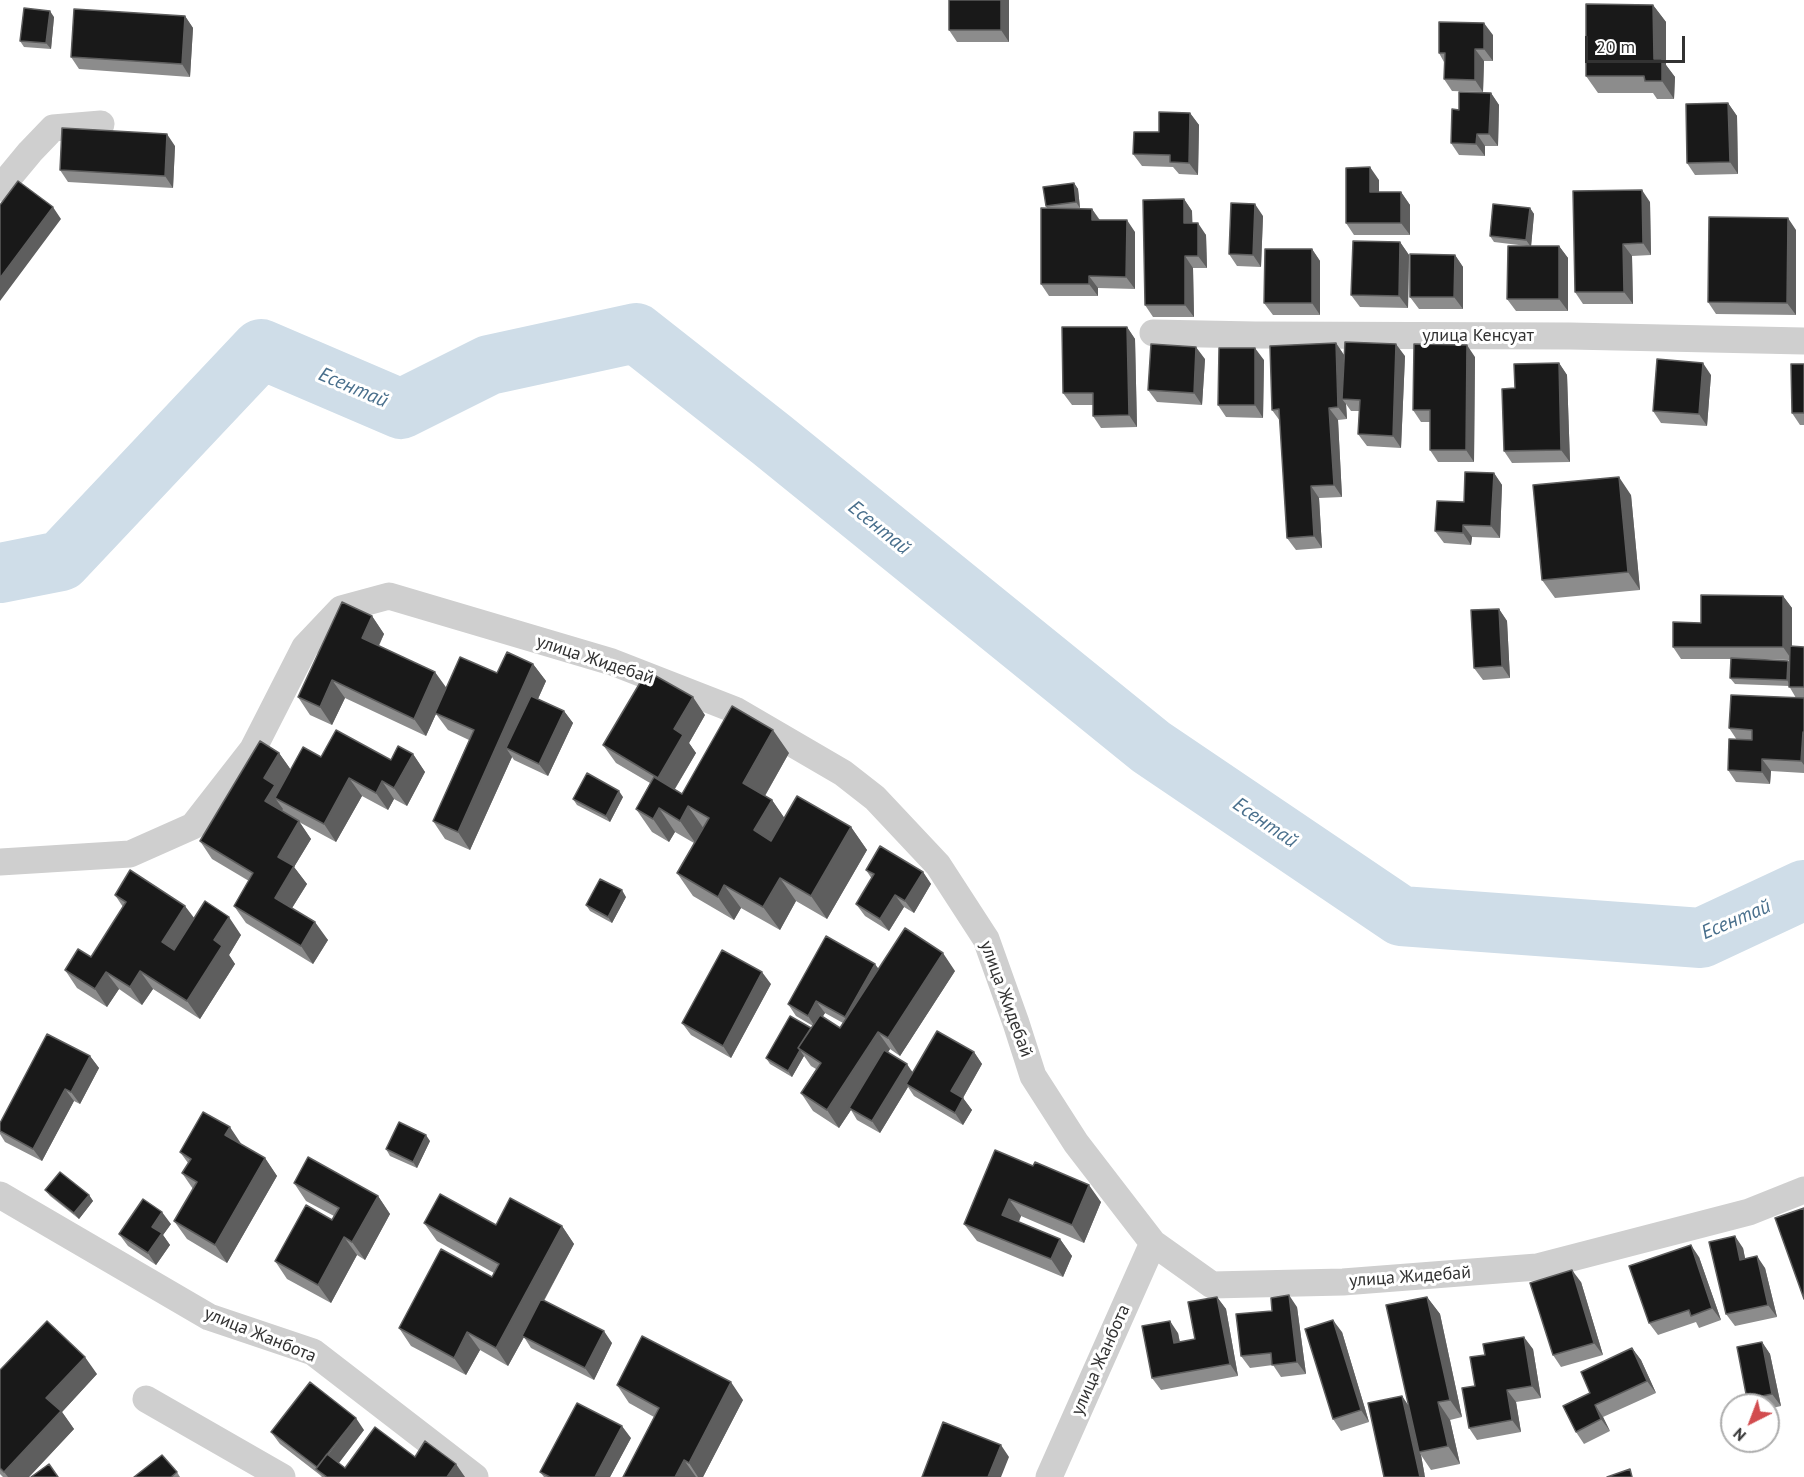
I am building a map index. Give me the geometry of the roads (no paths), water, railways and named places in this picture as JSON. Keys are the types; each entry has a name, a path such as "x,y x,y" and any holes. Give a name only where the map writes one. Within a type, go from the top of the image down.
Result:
{"street":[{"path":"0,188 53,128 100,124"},
{"name":"улица Кенсуат","path":"1153,333 1570,336 1804,341"},
{"name":"улица Жидебай","path":"0,862 130,854 193,826 253,749 304,647 341,609 389,596 612,662 735,710 843,773 875,798 938,865 986,939 1033,1076 1076,1143 1153,1243 1212,1285 1343,1282 1538,1267 1749,1212 1804,1190"},
{"name":"улица Жанбота","path":"0,1195 209,1317 313,1352 475,1477"},
{"name":"улица Жанбота","path":"1049,1477 1153,1243"},
{"path":"146,1400 282,1477"}],"waterway":[{"name":"Есентай","path":"0,573 61,561 261,349 401,409 489,365 636,333 772,440 1151,747 1401,916 1701,938 1804,890"}]}
